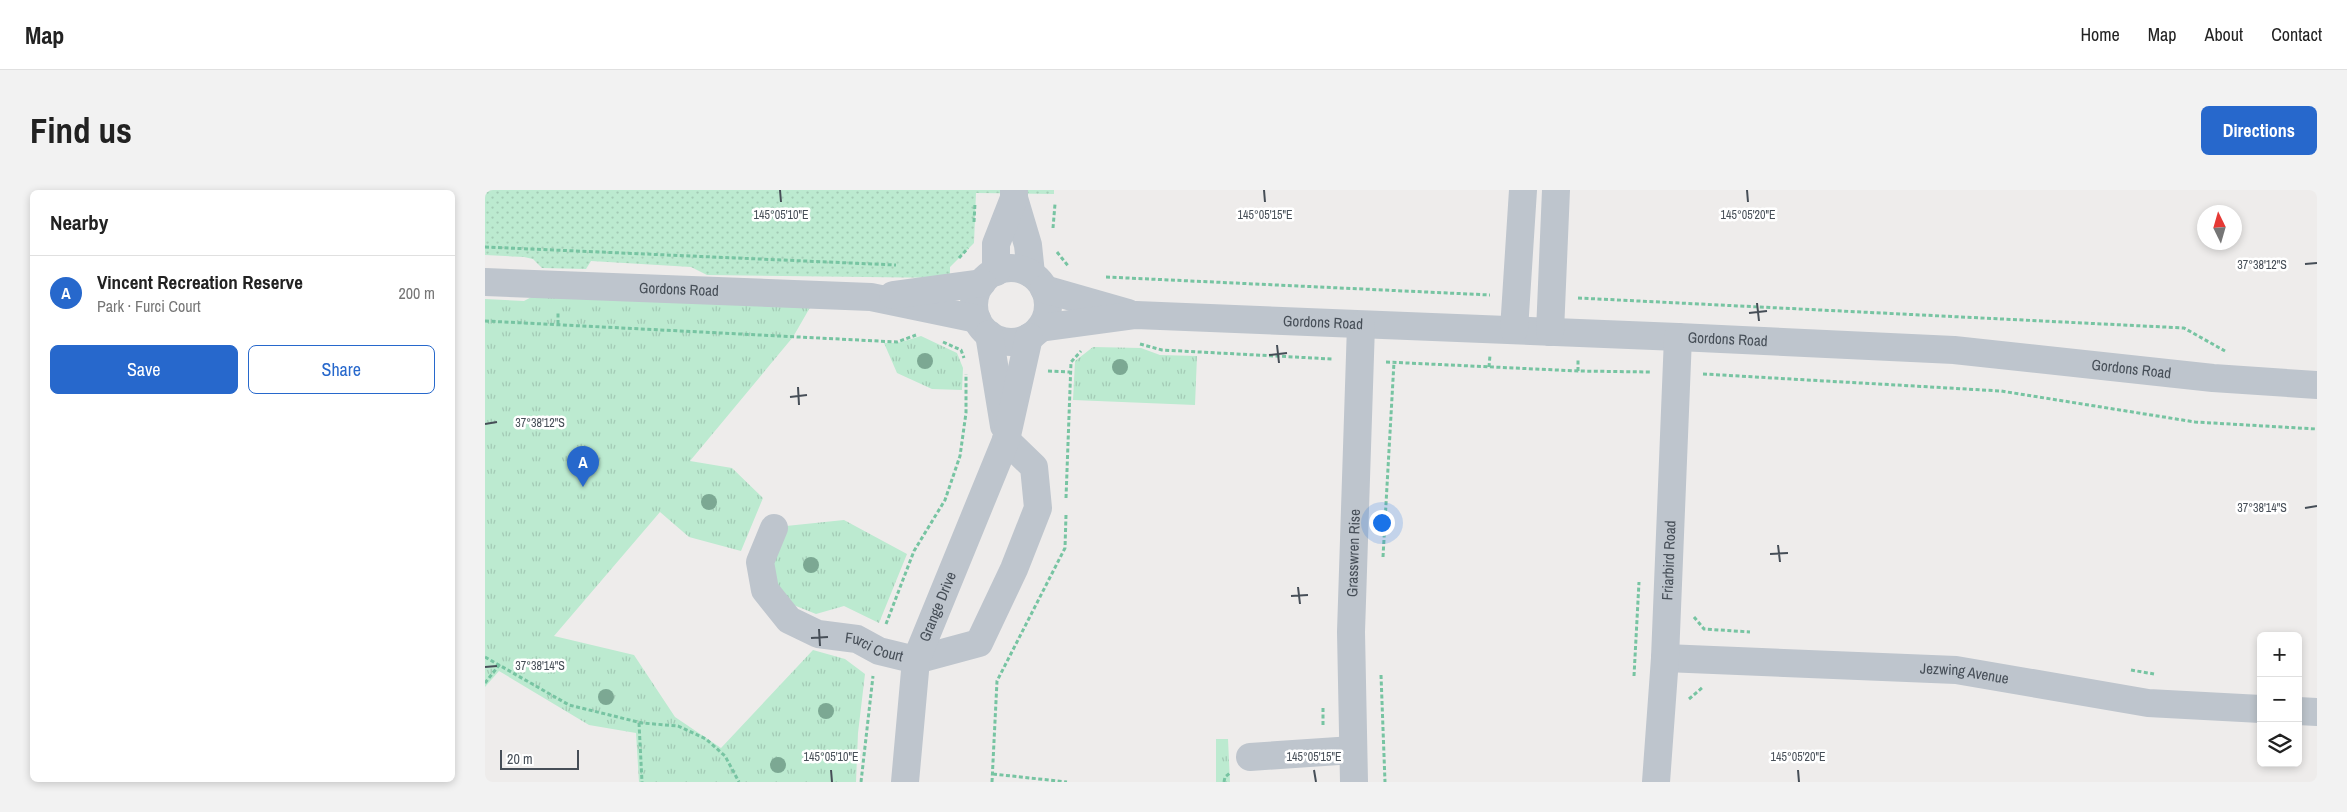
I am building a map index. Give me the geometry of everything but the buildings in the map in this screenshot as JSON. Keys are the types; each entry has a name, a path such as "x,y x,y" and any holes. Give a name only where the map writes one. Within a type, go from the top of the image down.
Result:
{"street":[{"path":"1514,330 1523,190"},
{"path":"1550,332 1556,190"},
{"path":"916,660 979,643 1014,569 1037,508 1034,467 1006,440 983,327 975,300 989,277 996,244 1014,194"},
{"path":"1014,194 1040,246 1037,281"},
{"path":"983,327 1009,342 1019,341 1035,333 1048,309 1048,298 1037,281 1019,269 1007,268 989,277"},
{"name":"Gordons Road","path":"871,298 989,277"},
{"name":"Gordons Road","path":"1037,281 1136,315"},
{"name":"Gordons Road","path":"485,282 871,298 983,327"},
{"name":"Gordons Road","path":"1035,333 1136,315 1514,330 1954,350 2203,377 2317,385"},
{"name":"Grasswren Rise","path":"1354,782 1351,632 1361,325"},
{"name":"Grange Drive","path":"905,782 916,660 1006,440 1022,370 1035,333"},
{"name":"Friarbird Road","path":"1656,782 1665,658 1675,372 1678,337"},
{"name":"Furci Court","path":"773,528 760,562 765,590 789,620 818,634 857,639 879,651 916,660"},
{"name":"Jezwing Avenue","path":"1665,658 1956,670 2148,703 2257,709"},
{"path":"2302,711 2317,712"},
{"path":"1250,757 1353,750"}],"path":[{"path":"1055,204 1040,246 1070,268"},
{"path":"956,261 973,243 996,244"},
{"path":"485,248 900,265"},
{"path":"1102,277 1516,295"},
{"path":"1552,297 2184,328 2233,355"},
{"path":"1703,384 1709,305"},
{"path":"485,321 897,342 921,333"},
{"path":"861,782 874,668 887,618 914,551 945,500 960,456 966,413 966,367 961,350 938,340"},
{"path":"1131,344 1162,350 1360,361 1578,371 1675,372 2001,391 2195,422 2317,429"},
{"path":"1066,499 1071,362 1083,349"},
{"path":"1383,560 1394,362"},
{"path":"1022,370 1070,372"},
{"path":"1647,382 1648,372"},
{"path":"992,782 997,680 1065,548 1066,509"},
{"path":"1634,683 1639,576"},
{"path":"1693,616 1704,629 1759,633"},
{"path":"485,657 569,705 639,723 678,726 706,739 725,756 739,782"},
{"path":"485,683 500,664"},
{"path":"2127,670 2156,674"},
{"path":"1381,673 1385,782"},
{"path":"1688,708 1689,699 1701,687 1711,688"},
{"path":"639,723 642,782"},
{"path":"993,774 1067,782"}],"green space":[{"path":"485,190 1054,190 1054,194 976,193 974,243 950,267 950,278 707,275 691,267 591,261 586,269 542,268 533,259 485,255"},
{"path":"537,294 812,304 793,337 690,461 732,468 763,498 741,551 689,537 660,512 554,636 634,655 675,717 721,748 813,650 845,659 865,674 858,733 856,782 639,782 636,733 589,725 499,671 485,687 485,299 524,301"},
{"path":"921,336 957,353 963,368 962,390 932,389 897,373 884,343 898,343"},
{"path":"1093,347 1141,348 1160,355 1197,356 1195,405 1073,400 1075,361"},
{"path":"844,520 907,554 879,623 844,606 816,614 786,602 768,564 786,526"},
{"path":"1216,739 1228,739 1230,782 1216,782"}],"place":[{"name":"Vincent Recreation Reserve","path":"583,487"}]}
